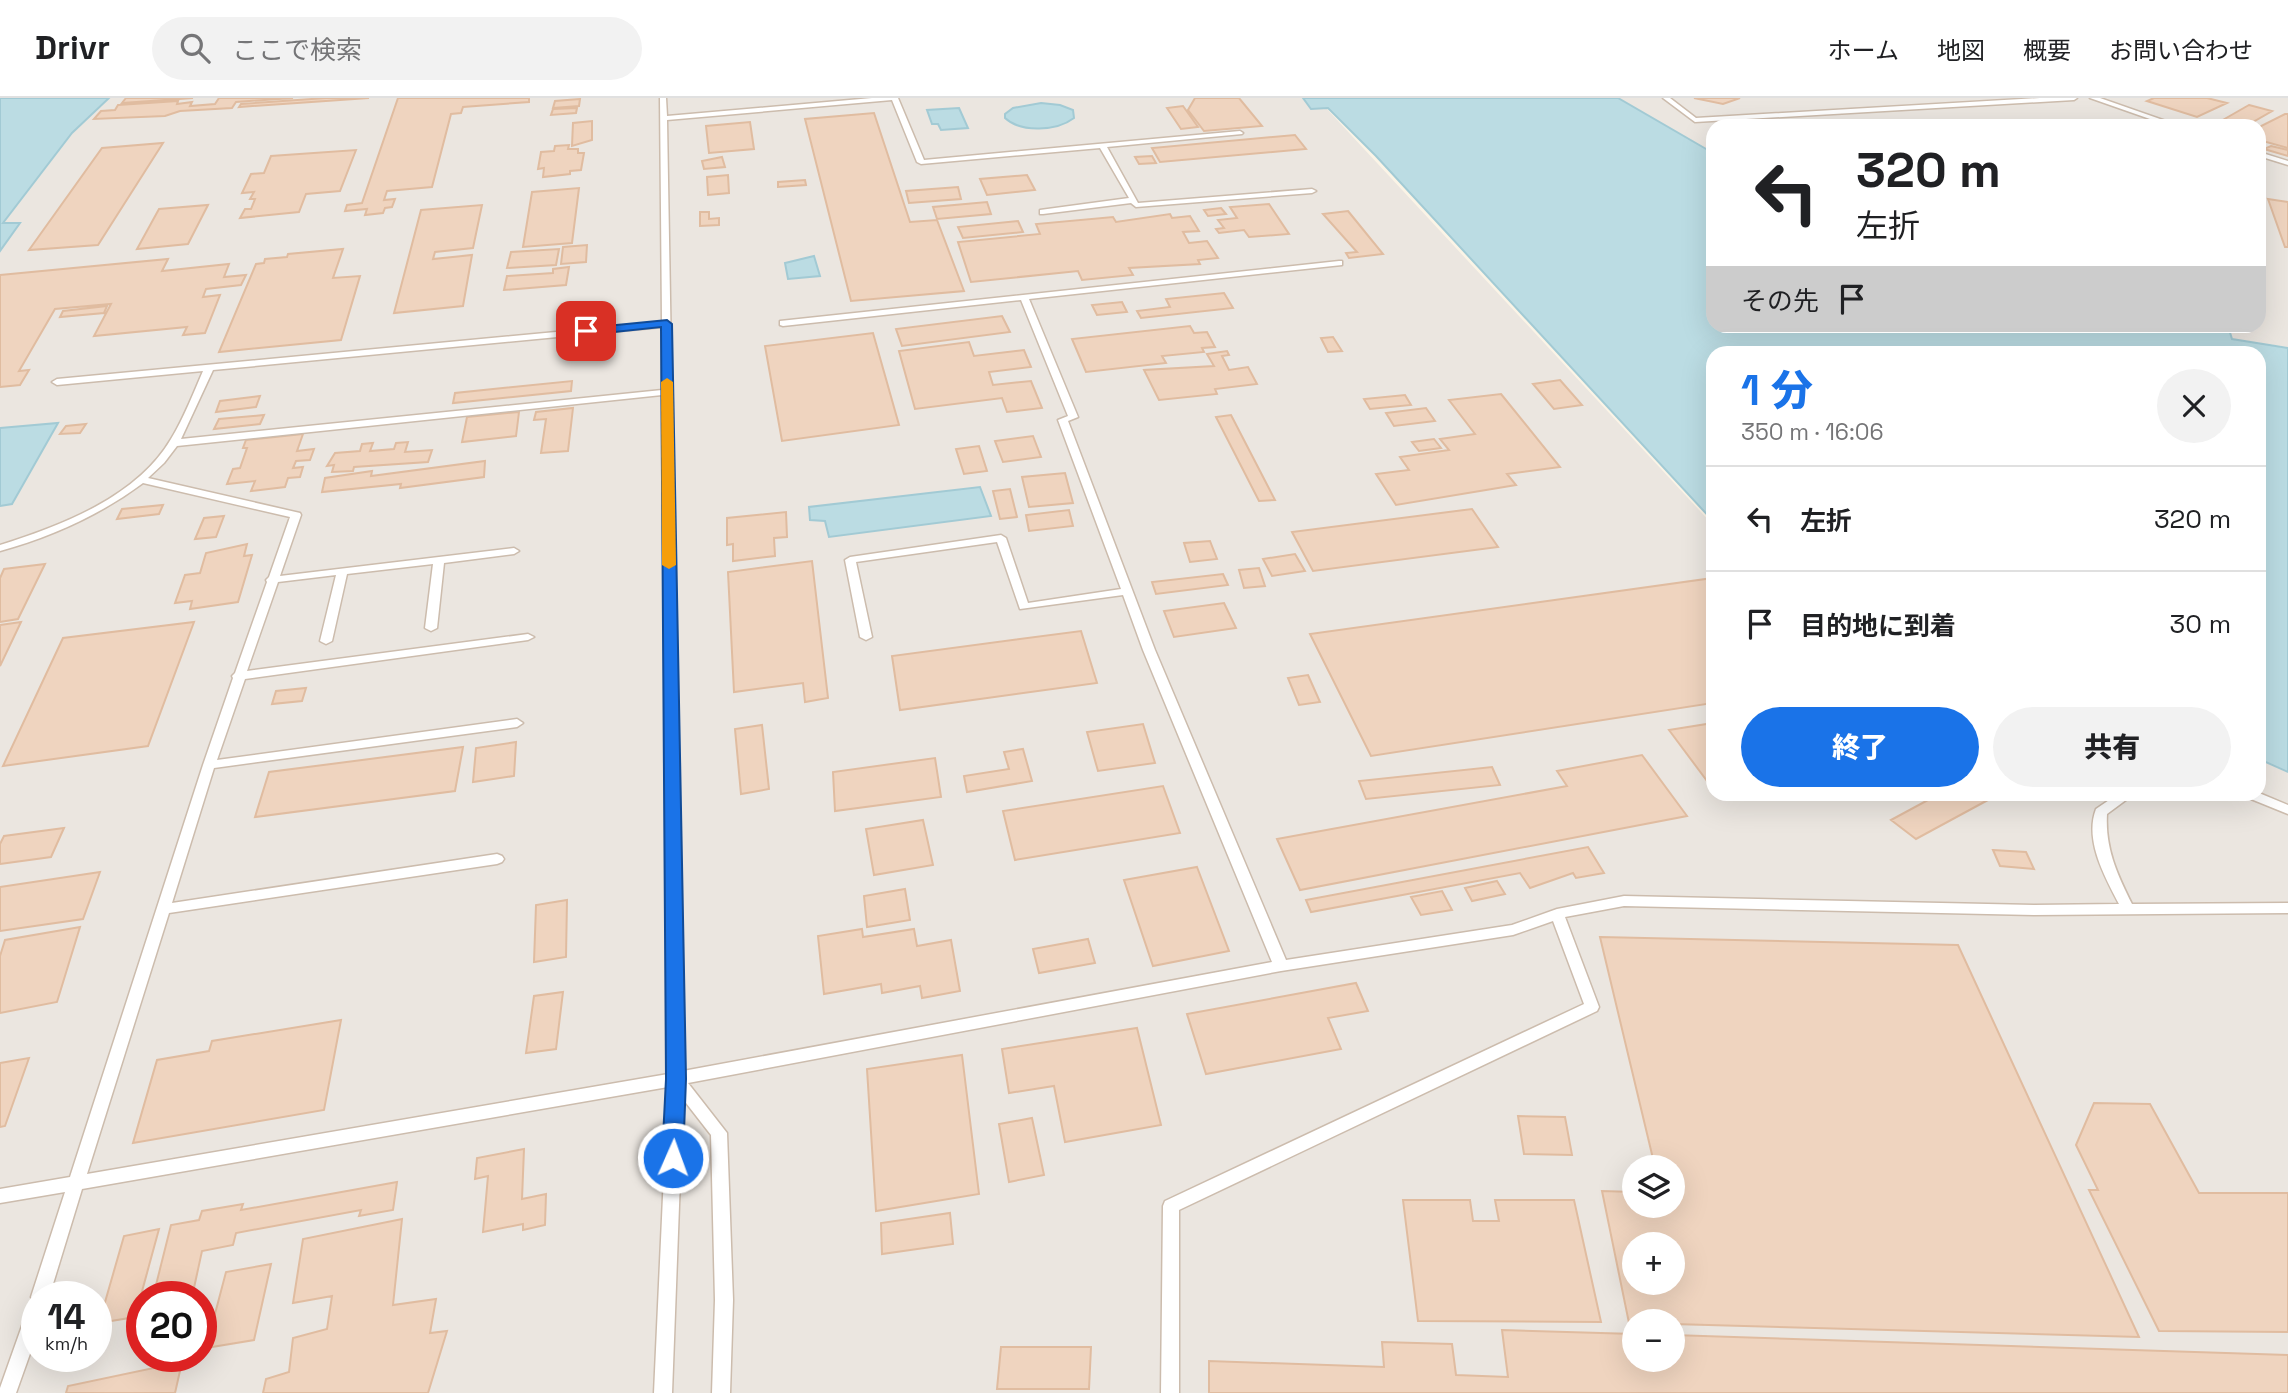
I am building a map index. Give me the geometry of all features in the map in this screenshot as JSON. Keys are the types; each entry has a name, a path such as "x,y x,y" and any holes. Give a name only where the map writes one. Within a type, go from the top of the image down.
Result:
{"lane":[{"path":"663,98 676,1079 663,1393"},
{"path":"1666,98 1695,120 1706,119"},
{"path":"1711,119 2074,98"},
{"path":"2093,98 2156,119"},
{"path":"663,118 895,99 921,162 1240,132"},
{"path":"1102,145 1136,205 1312,191"},
{"path":"2266,156 2288,163"},
{"path":"1043,212 1133,200"},
{"path":"783,323 1339,263"},
{"path":"1024,298 1073,416 1063,420 1127,591 1281,966"},
{"path":"57,382 667,324"},
{"path":"0,548 67,523 142,480 174,443 209,368"},
{"path":"174,443 667,393"},
{"path":"45,1281 209,765 271,580 296,515 142,480"},
{"path":"866,637 850,560 1001,538 1024,607 1127,591"},
{"path":"271,580 514,551"},
{"path":"430,628 439,561"},
{"path":"326,641 342,572"},
{"path":"239,676 528,637"},
{"path":"209,765 517,723"},
{"path":"2118,801 2101,812 2100,850 2129,909"},
{"path":"2266,801 2288,810"},
{"path":"163,909 497,859"},
{"path":"0,1196 676,1079 1281,966 1513,930 1557,914 1624,901 2034,910 2288,908"},
{"path":"1170,1393 1171,1206 1592,1007 1557,914"},
{"path":"676,1079 719,1133 724,1300 721,1393"},
{"path":"7,1393 21,1354"}],"shaded area":[{"path":"110,98 1302,98 1311,109 1326,108 1706,517 1706,801 2266,801 2266,763 2288,772 2288,1393 0,1393 0,506 13,504 58,424 0,428 0,251 19,224 3,224 73,133"},
{"path":"1619,98 2288,98 2288,347 2232,339 2230,333 2266,333 2266,119 1706,119 1706,149"}],"water":[{"path":"0,98 109,98 72,133 3,223 20,223 0,251"},
{"path":"1303,98 1618,98 1706,149 1706,333 2230,333 2232,339 2288,348 2288,772 2266,762 2266,346 1706,346 1706,513 1376,156 1328,108 1311,109"},
{"path":"1041,103 1060,105 1073,110 1074,118 1049,128 1029,128 1005,118 1005,114 1013,108"},
{"path":"959,108 968,128 941,130 938,124 932,124 927,110"},
{"path":"814,256 820,276 788,279 785,263"},
{"path":"58,423 12,504 0,506 0,428"},
{"path":"980,487 991,516 829,537 825,521 810,520 809,507"}],"building":[{"path":"126,98 193,98 122,103"},
{"path":"219,98 293,98 236,102 232,108 180,111 165,116 94,119 101,111 115,110 118,105 178,101 177,104 192,102 190,106 215,104"},
{"path":"369,98 239,107 241,104"},
{"path":"398,98 529,98 529,102 463,107 461,113 451,114 432,187 387,191 384,200 395,199 392,207 385,208 383,213 365,215 367,209 345,211 347,205 362,203"},
{"path":"1195,98 1239,98 1262,126 1204,131 1188,110"},
{"path":"1694,98 1740,98 1723,104"},
{"path":"2154,98 2207,98 2227,103 2197,117 2147,101"},
{"path":"580,99 579,106 553,108 555,101"},
{"path":"2249,105 2272,111 2258,119 2224,119"},
{"path":"1183,106 1198,127 1181,129 1167,108"},
{"path":"577,108 576,113 551,115 553,109"},
{"path":"874,113 910,222 937,220 964,291 851,301 805,119"},
{"path":"2288,114 2288,148 2266,142 2266,124"},
{"path":"592,121 592,140 572,146 573,123"},
{"path":"750,122 754,149 709,153 706,126"},
{"path":"1295,135 1306,149 1160,162 1152,148"},
{"path":"163,143 98,245 29,250 102,148"},
{"path":"569,145 568,149 578,149 578,153 584,153 581,170 543,177 544,168 538,169 541,152 554,151 555,146"},
{"path":"2271,146 2288,150 2288,156 2266,150"},
{"path":"356,150 340,191 306,194 299,212 240,218 245,209 251,209 255,199 250,199 254,192 242,193 251,174 264,173 271,156"},
{"path":"1152,156 1156,163 1139,164 1135,157"},
{"path":"722,157 725,167 704,169 702,161"},
{"path":"728,175 729,193 708,195 707,177"},
{"path":"1027,175 1035,190 987,195 980,179"},
{"path":"805,180 806,185 778,187 778,182"},
{"path":"958,187 961,199 909,203 906,191"},
{"path":"579,188 572,243 523,247 532,192"},
{"path":"2268,199 2288,202 2288,247 2285,247"},
{"path":"987,202 991,214 937,219 933,207"},
{"path":"1269,204 1289,234 1249,237 1244,230 1219,233 1216,229 1224,228 1218,220 1237,218 1230,207"},
{"path":"208,205 188,244 137,249 159,209"},
{"path":"482,205 473,248 435,252 433,259 472,255 463,306 394,313 421,210"},
{"path":"1221,208 1226,214 1208,216 1204,210"},
{"path":"1348,211 1383,254 1349,258 1346,253 1357,252 1323,214"},
{"path":"700,212 709,212 709,219 719,218 719,225 700,226"},
{"path":"1170,214 1172,218 1190,216 1199,231 1183,232 1189,243 1207,241 1218,258 1198,260 1200,264 1129,268 1133,275 1082,280 1078,271 971,282 958,242 1040,234 1036,224 1113,217 1116,222"},
{"path":"1018,221 1023,232 963,238 958,227"},
{"path":"587,245 586,262 561,264 563,247"},
{"path":"343,249 333,278 360,276 341,340 219,352 256,264 264,263 265,259 287,257 288,254"},
{"path":"559,249 556,265 507,268 511,252"},
{"path":"168,259 162,271 229,264 224,277 246,275 241,285 206,289 203,297 220,295 205,333 183,335 187,327 94,336 111,304 55,309 19,371 29,370 20,385 0,387 0,275"},
{"path":"569,267 566,285 504,290 507,276 553,273 553,269"},
{"path":"1224,293 1233,308 1141,318 1137,311 1170,307 1166,299"},
{"path":"1122,302 1127,312 1097,315 1092,305"},
{"path":"107,306 104,313 60,317 63,311"},
{"path":"1002,316 1010,332 902,346 896,329"},
{"path":"1190,326 1194,333 1207,332 1215,347 1202,348 1204,352 1162,356 1166,363 1086,372 1072,339"},
{"path":"873,333 899,425 782,441 765,346"},
{"path":"1333,337 1342,351 1328,352 1321,338"},
{"path":"602,341 601,350 588,351 589,343"},
{"path":"969,342 974,356 1024,350 1031,367 989,372 993,385 1031,381 1042,408 1007,412 1002,398 915,409 899,351"},
{"path":"1227,351 1229,355 1222,356 1229,370 1248,367 1257,384 1215,389 1217,394 1159,400 1144,370 1214,366 1207,354"},
{"path":"1560,380 1582,405 1554,409 1533,384"},
{"path":"572,381 571,391 453,403 455,393"},
{"path":"1501,394 1560,467 1507,474 1516,485 1396,505 1376,474 1409,470 1400,457 1449,450 1440,439 1475,434 1449,400"},
{"path":"1405,395 1411,405 1370,409 1364,399"},
{"path":"260,396 256,407 216,412 220,401"},
{"path":"573,408 568,451 541,453 546,419 534,420 536,412"},
{"path":"1426,408 1435,421 1394,426 1386,413"},
{"path":"519,412 516,436 462,442 467,417"},
{"path":"264,415 260,424 214,429 219,419"},
{"path":"1231,415 1275,500 1259,501 1216,417"},
{"path":"86,424 80,433 60,434 66,426"},
{"path":"303,434 297,451 314,449 310,460 296,461 293,468 303,467 300,477 288,478 285,487 251,491 255,481 227,484 233,469 240,468 247,448 243,448 246,440"},
{"path":"1033,436 1041,457 1003,462 995,441"},
{"path":"1434,439 1441,448 1419,451 1412,442"},
{"path":"408,442 405,452 432,450 428,462 354,467 353,471 332,472 334,465 327,466 335,453 360,451 362,444 373,443 370,451 394,449 396,443"},
{"path":"979,446 987,471 964,474 956,449"},
{"path":"485,461 484,477 400,488 401,484 322,492 325,478 372,471 371,476"},
{"path":"1065,473 1073,503 1029,507 1022,477"},
{"path":"1010,489 1017,517 1000,519 993,491"},
{"path":"163,505 159,514 117,519 122,509"},
{"path":"1472,509 1498,547 1313,571 1292,532"},
{"path":"1069,510 1073,526 1029,531 1026,515"},
{"path":"786,512 787,537 774,538 775,556 733,561 733,544 727,545 727,518"},
{"path":"224,516 216,537 195,539 204,518"},
{"path":"1210,541 1217,559 1190,562 1184,543"},
{"path":"247,544 244,556 252,555 238,602 190,609 192,601 175,603 185,575 200,573 206,553"},
{"path":"1295,554 1305,571 1272,576 1263,559"},
{"path":"812,561 828,698 805,702 803,683 734,692 728,572"},
{"path":"45,564 18,619 0,622 0,578 4,569"},
{"path":"1259,568 1265,586 1244,588 1239,570"},
{"path":"1223,574 1228,585 1156,594 1152,582"},
{"path":"1706,579 1706,704 1371,756 1310,634"},
{"path":"1224,603 1236,628 1174,637 1164,611"},
{"path":"21,622 0,666 0,625"},
{"path":"194,622 148,746 3,766 63,638"},
{"path":"1081,631 1097,683 900,710 892,656"},
{"path":"1308,675 1320,702 1299,705 1288,678"},
{"path":"306,688 302,701 272,704 276,691"},
{"path":"1143,724 1155,763 1098,771 1087,732"},
{"path":"1706,724 1706,780 1669,730"},
{"path":"762,725 769,789 741,794 735,729"},
{"path":"516,742 514,776 473,782 476,748"},
{"path":"463,747 455,791 255,817 269,772"},
{"path":"1023,749 1032,781 967,792 964,776 1009,769 1004,752"},
{"path":"1642,755 1687,816 1300,890 1277,839 1567,786 1557,771"},
{"path":"935,758 941,797 835,811 833,772"},
{"path":"1492,767 1500,785 1366,799 1359,781"},
{"path":"1163,786 1180,833 1015,860 1003,811"},
{"path":"1926,801 1986,801 1916,839 1891,820"},
{"path":"923,820 933,865 874,875 866,829"},
{"path":"64,828 51,857 0,864 0,844 4,836"},
{"path":"1588,847 1604,873 1576,878 1573,873 1530,888 1520,873 1311,912 1306,900"},
{"path":"1993,850 2026,852 2034,869 2000,866"},
{"path":"1197,867 1229,951 1153,966 1124,880"},
{"path":"100,872 83,919 0,931 0,887"},
{"path":"1497,881 1505,894 1472,901 1465,888"},
{"path":"905,889 910,920 867,927 864,896"},
{"path":"1442,891 1452,910 1421,915 1411,897"},
{"path":"567,900 566,957 534,962 536,905"},
{"path":"80,927 57,1002 0,1013 0,956 5,940"},
{"path":"862,929 863,937 914,929 917,946 951,940 960,991 922,998 920,986 882,993 881,984 824,994 818,936"},
{"path":"1600,937 1958,945 2139,1337 1685,1324 1685,1309 1626,1309 1623,1295 1685,1295 1685,1232 1622,1232 1622,1289 1602,1191 1622,1192 1622,1218 1685,1218 1685,1155 1652,1155"},
{"path":"1088,939 1095,963 1039,973 1033,949"},
{"path":"1356,983 1368,1011 1328,1018 1341,1049 1206,1074 1187,1014"},
{"path":"563,992 556,1049 526,1053 534,996"},
{"path":"341,1020 324,1110 133,1143 157,1060 209,1051 212,1041"},
{"path":"1137,1028 1161,1125 1065,1142 1054,1086 1009,1093 1002,1049"},
{"path":"962,1055 979,1194 876,1211 867,1069"},
{"path":"29,1058 5,1126 0,1127 0,1063"},
{"path":"2094,1103 2150,1104 2199,1193 2288,1193 2288,1332 2159,1331 2089,1190 2098,1190 2076,1145"},
{"path":"1518,1116 1565,1117 1572,1155 1524,1154"},
{"path":"1032,1118 1044,1175 1009,1182 999,1124"},
{"path":"524,1149 522,1199 546,1194 545,1225 523,1230 523,1224 483,1232 488,1176 475,1179 477,1158"},
{"path":"397,1182 393,1210 359,1216 361,1210 236,1233 233,1245 202,1251 195,1281 157,1281 171,1225 199,1220 202,1211 243,1204 241,1210"},
{"path":"1403,1200 1470,1200 1473,1221 1499,1221 1495,1200 1574,1200 1601,1322 1418,1321"},
{"path":"950,1213 953,1244 882,1254 881,1223"},
{"path":"402,1219 393,1305 436,1299 430,1333 447,1331 428,1393 263,1393 266,1379 289,1372 293,1338 327,1329 332,1296 293,1303 303,1239"},
{"path":"159,1229 145,1281 126,1281 126,1318 112,1321 111,1281 124,1236"},
{"path":"271,1264 254,1340 217,1346 217,1306 226,1272"},
{"path":"1502,1330 1622,1334 1622,1372 1685,1372 1685,1335 2288,1355 2288,1393 1209,1393 1209,1361 1384,1367 1382,1342 1452,1344 1456,1375 1508,1377"},
{"path":"1001,1347 1091,1347 1089,1389 997,1389"},
{"path":"134,1372 180,1372 175,1393 66,1393 68,1386"}],"slow traffic":[{"path":"667,382 669,565"}],"route":[{"path":"586,331 667,324 676,1079 673,1158"}]}
